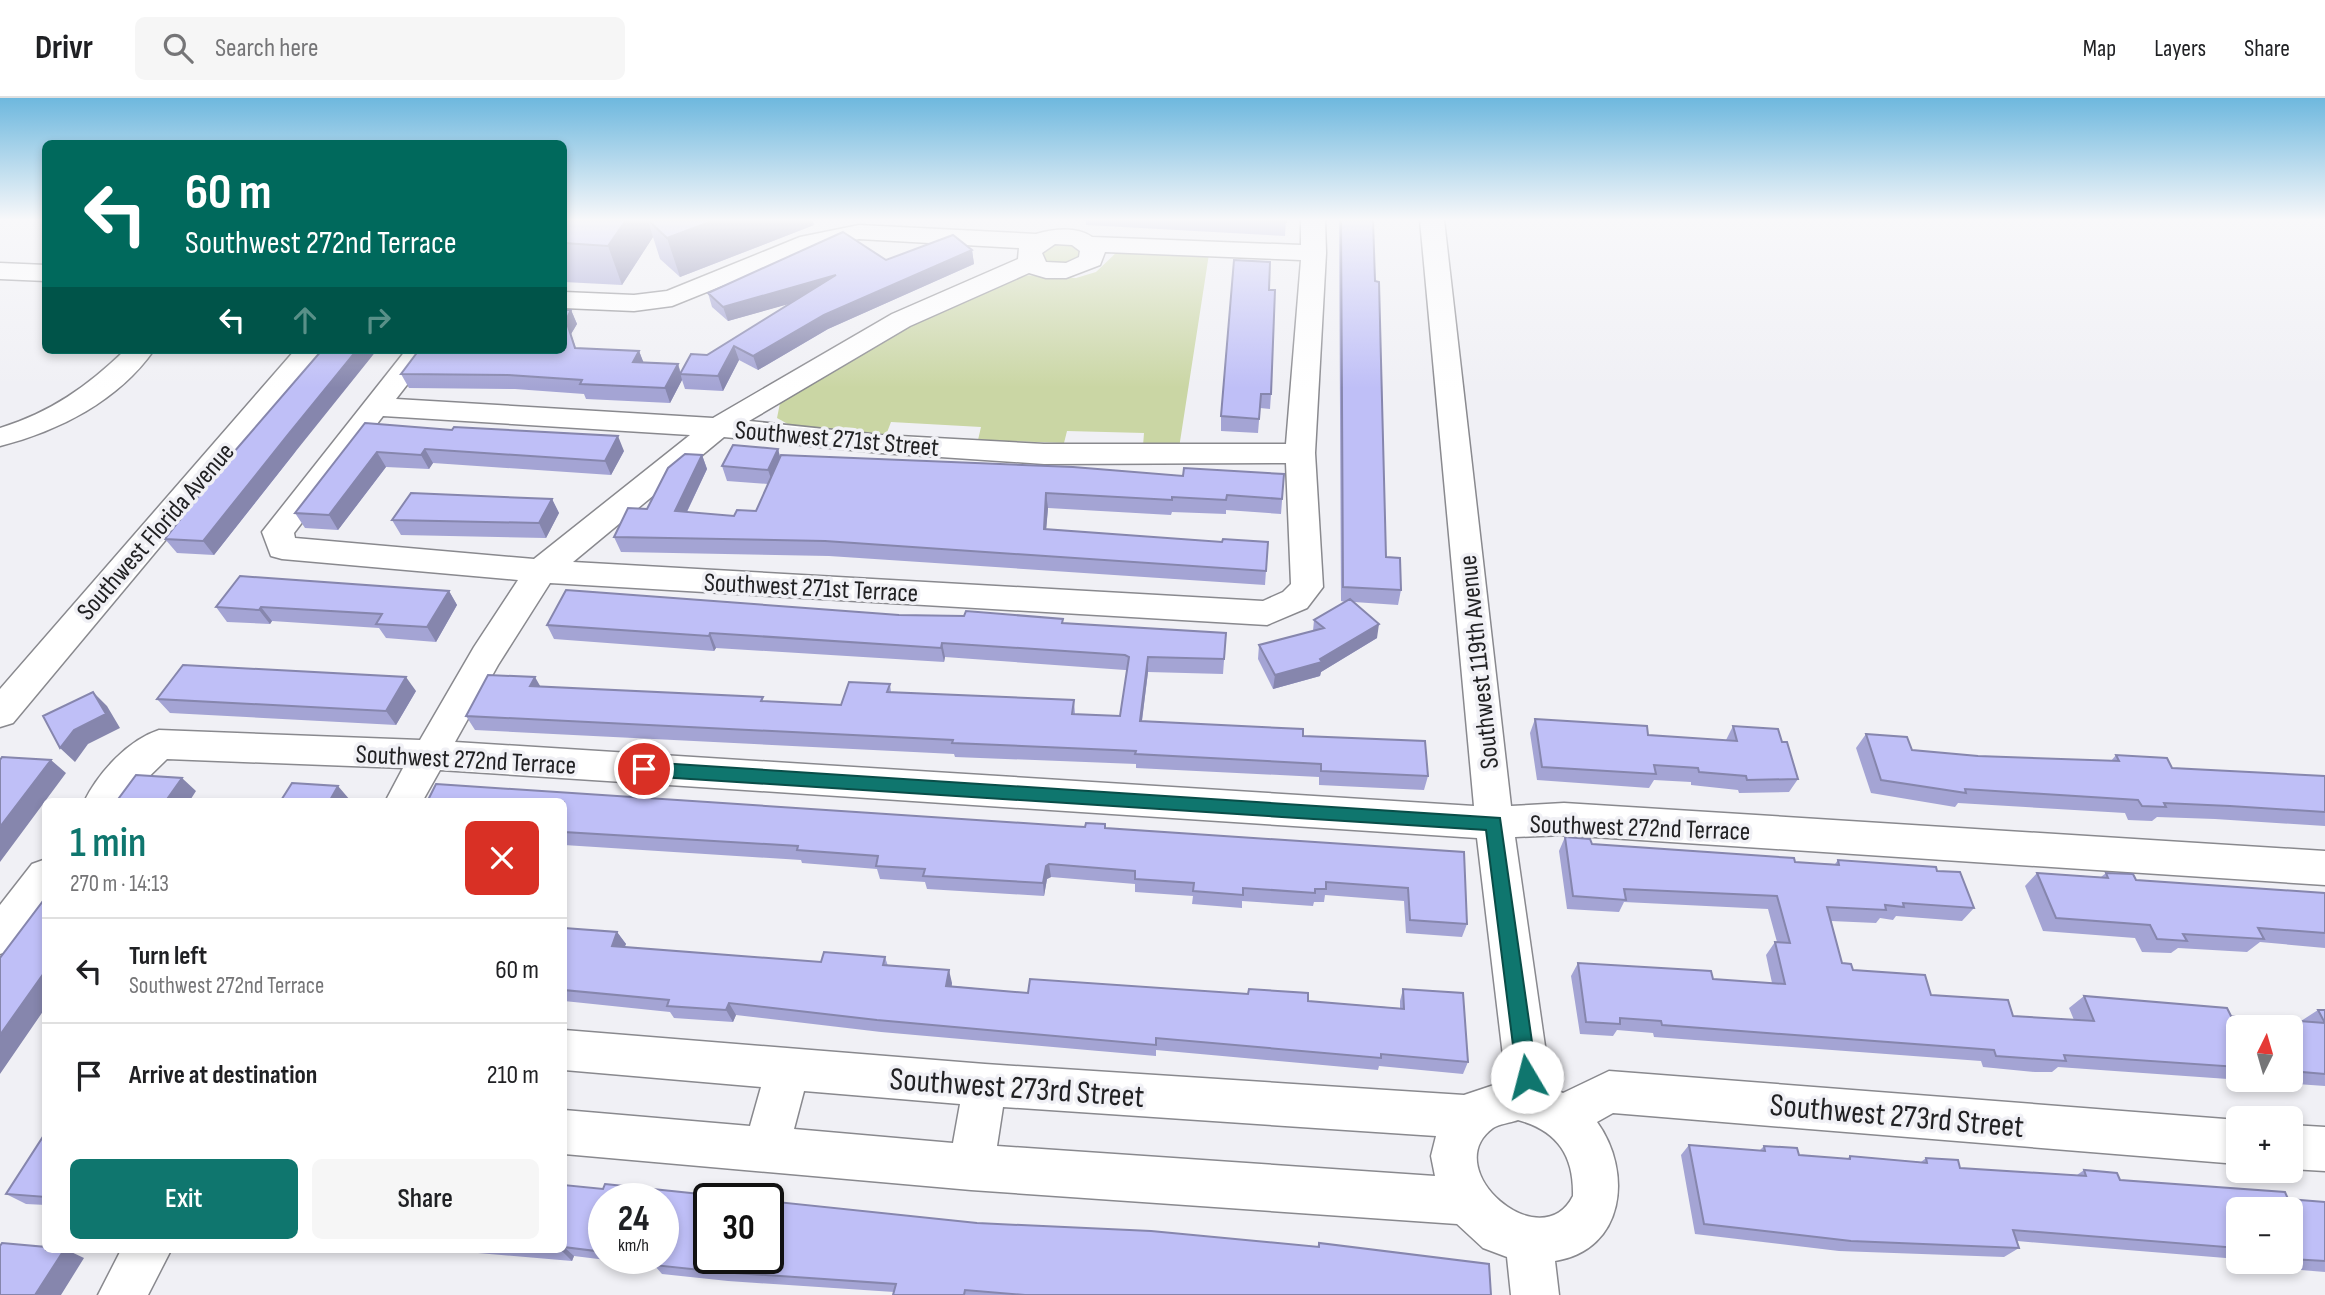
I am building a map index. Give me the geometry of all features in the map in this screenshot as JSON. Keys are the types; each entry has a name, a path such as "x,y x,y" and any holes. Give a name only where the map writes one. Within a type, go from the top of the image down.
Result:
{"street":[{"path":"567,300 634,303 672,298 726,276"},
{"path":"405,798 486,656 541,571 718,427 901,320 987,276"},
{"path":"1300,453 1312,276"},
{"name":"Southwest 119th Avenue","path":"1438,276 1494,823 1547,1110"},
{"path":"0,437 51,421 75,409 110,381 136,354"},
{"name":"Southwest Florida Avenue","path":"0,713 307,354"},
{"path":"374,407 417,354"},
{"name":"Southwest 271st Street","path":"374,407 718,427 881,444 1044,454 1300,453"},
{"name":"Southwest 271st Terrace","path":"374,407 278,532 282,548 541,571 1267,613 1294,600 1307,587 1300,453"},
{"name":"Southwest 272nd Terrace","path":"105,798 117,781 159,744 430,755 1494,823 1564,819 2325,868"},
{"path":"0,936 42,881"},
{"name":"Southwest 273rd Street","path":"567,1051 985,1085 1471,1117"},
{"path":"765,1151 788,1070"},
{"path":"971,1167 985,1085"},
{"name":"Southwest 273rd Street","path":"1547,1110 1609,1092 2226,1141"},
{"path":"1518,1100 1547,1110 1581,1135 1593,1157 1598,1180 1595,1202 1584,1222 1567,1235 1545,1241 1529,1240 1496,1230 1476,1213 1468,1202 1454,1169 1454,1146 1462,1126 1476,1111 1496,1101 1518,1100"},
{"path":"567,1132 971,1167 1468,1202"},
{"path":"2303,1148 2325,1149"},
{"path":"1529,1240 1535,1295"},
{"path":"122,1295 145,1253"}],"green space":[{"path":"1021,276 1076,278 1206,276 1179,448 1143,446 1144,433 1067,431 1064,443 978,440 981,427 891,422 886,435 795,428 777,418 780,403 789,393 878,338"}],"building":[{"path":"746,276 833,276 723,307 708,293"},
{"path":"835,276 913,276 824,315 753,356 734,346 718,376 680,374 691,354 707,355"},
{"path":"1233,276 1270,276 1269,290 1275,290 1271,394 1261,394 1259,419 1221,416"},
{"path":"1341,276 1375,276 1375,281 1379,282 1386,557 1400,558 1401,590 1343,587"},
{"path":"567,323 575,348 639,351 633,362 678,364 665,388 580,384 582,380 508,375 401,374 416,354 567,354"},
{"path":"319,354 354,354 203,541 165,539 221,467"},
{"path":"365,423 452,430 454,427 618,436 605,461 425,449 421,455 377,452 329,515 295,513"},
{"path":"733,445 778,449 768,470 722,466"},
{"path":"685,454 702,455 675,511 734,516 737,510 756,511 781,455 1073,467 1183,476 1184,468 1284,474 1282,499 1227,495 1226,500 1172,497 1172,500 1046,493 1044,529 1222,542 1223,539 1268,542 1266,571 825,541 614,537 628,508 647,509 668,468"},
{"path":"411,493 552,499 539,523 392,520"},
{"path":"240,576 449,591 427,627 376,624 382,614 216,607"},
{"path":"566,590 899,615 964,616 966,611 1063,619 1062,623 1226,633 1224,659 1148,657 1140,721 1303,729 1303,736 1425,741 1428,776 1321,771 1321,764 1135,754 1136,751 466,716 488,675 535,677 530,686 763,697 761,701 841,705 849,682 890,684 887,692 1074,700 1072,714 1120,716 1129,657 1125,655 942,643 941,648 710,633 709,636 547,625"},
{"path":"1350,599 1379,624 1320,659 1322,662 1275,675 1259,645 1324,628 1314,620"},
{"path":"183,665 406,677 386,711 157,699"},
{"path":"93,692 106,714 74,730 60,748 43,716"},
{"path":"1535,719 1647,726 1648,735 1737,741 1733,726 1778,729 1782,742 1787,742 1798,779 1747,780 1746,776 1699,772 1698,768 1654,765 1656,774 1542,767"},
{"path":"1866,734 1907,737 1912,750 1978,756 2119,761 2116,755 2167,758 2172,768 2325,776 2325,812 2164,803 2166,807 2142,806 2138,800 1965,789 1966,793 1881,780"},
{"path":"2,757 51,760 0,827 0,760"},
{"path":"136,775 182,778 168,798 119,798"},
{"path":"292,783 338,786 331,798 283,798"},
{"path":"436,784 1068,826 1105,824 1105,828 1464,852 1467,924 1410,920 1408,888 1326,882 1326,889 1315,889 1315,893 1243,888 1243,895 1193,891 1194,883 1135,879 1135,871 1049,864 1046,866 1043,883 923,876 925,869 876,866 878,856 797,850 798,846 567,832 567,798 429,798"},
{"path":"1565,837 1590,839 1592,844 1794,858 1795,862 1839,865 1838,860 1936,867 1937,871 1960,872 1974,908 1903,903 1904,907 1885,905 1886,910 1827,907 1842,963 1851,964 1853,970 1925,975 1931,995 2008,1000 2013,1016 2094,1021 2084,996 2227,1008 2230,1015 2226,1015 2226,1066 2064,1055 2066,1061 1996,1056 1994,1050 1662,1025 1661,1021 1620,1018 1620,1024 1586,1022 1578,963 1711,971 1713,979 1785,984 1775,942 1790,943 1777,896 1624,889 1626,900 1573,896"},
{"path":"2037,873 2108,878 2106,873 2133,874 2136,880 2325,893 2325,933 2258,928 2264,939 2183,934 2187,941 2157,939 2150,925 2056,918"},
{"path":"42,902 42,976 0,1035 0,958"},
{"path":"567,928 617,932 612,946 821,962 824,952 885,957 883,965 949,970 946,986 1028,993 1030,979 1248,994 1249,989 1308,993 1308,1001 1404,1009 1403,989 1463,993 1468,1062 1381,1054 1381,1058 1156,1038 1156,1045 877,1020 729,1003 726,1010 667,1006 669,1000 567,990"},
{"path":"2318,1010 2325,1010 2325,1023"},
{"path":"2303,1021 2325,1023 2325,1074 2303,1072"},
{"path":"42,1138 42,1197 6,1194"},
{"path":"1689,1145 1765,1151 1764,1146 1797,1148 1799,1155 1850,1159 1850,1156 1927,1163 1926,1158 1958,1160 1960,1168 2086,1176 2084,1170 2117,1173 2120,1180 2285,1192 2287,1197 2226,1197 2226,1247 2013,1230 2019,1248 1851,1241 1704,1224"},
{"path":"567,1185 588,1187 588,1250 567,1247"},
{"path":"679,1192 693,1193 693,1269 679,1268"},
{"path":"2303,1200 2325,1202 2325,1261 2303,1260"},
{"path":"784,1203 977,1223 1151,1231 1319,1247 1319,1243 1489,1264 1491,1295 1025,1295 965,1290 964,1295 893,1295 896,1284 749,1274 784,1274"},
{"path":"2,1243 42,1247 42,1253 62,1253 35,1295 0,1295"}],"route":[{"path":"644,769 1494,823 1527,1077"}]}
